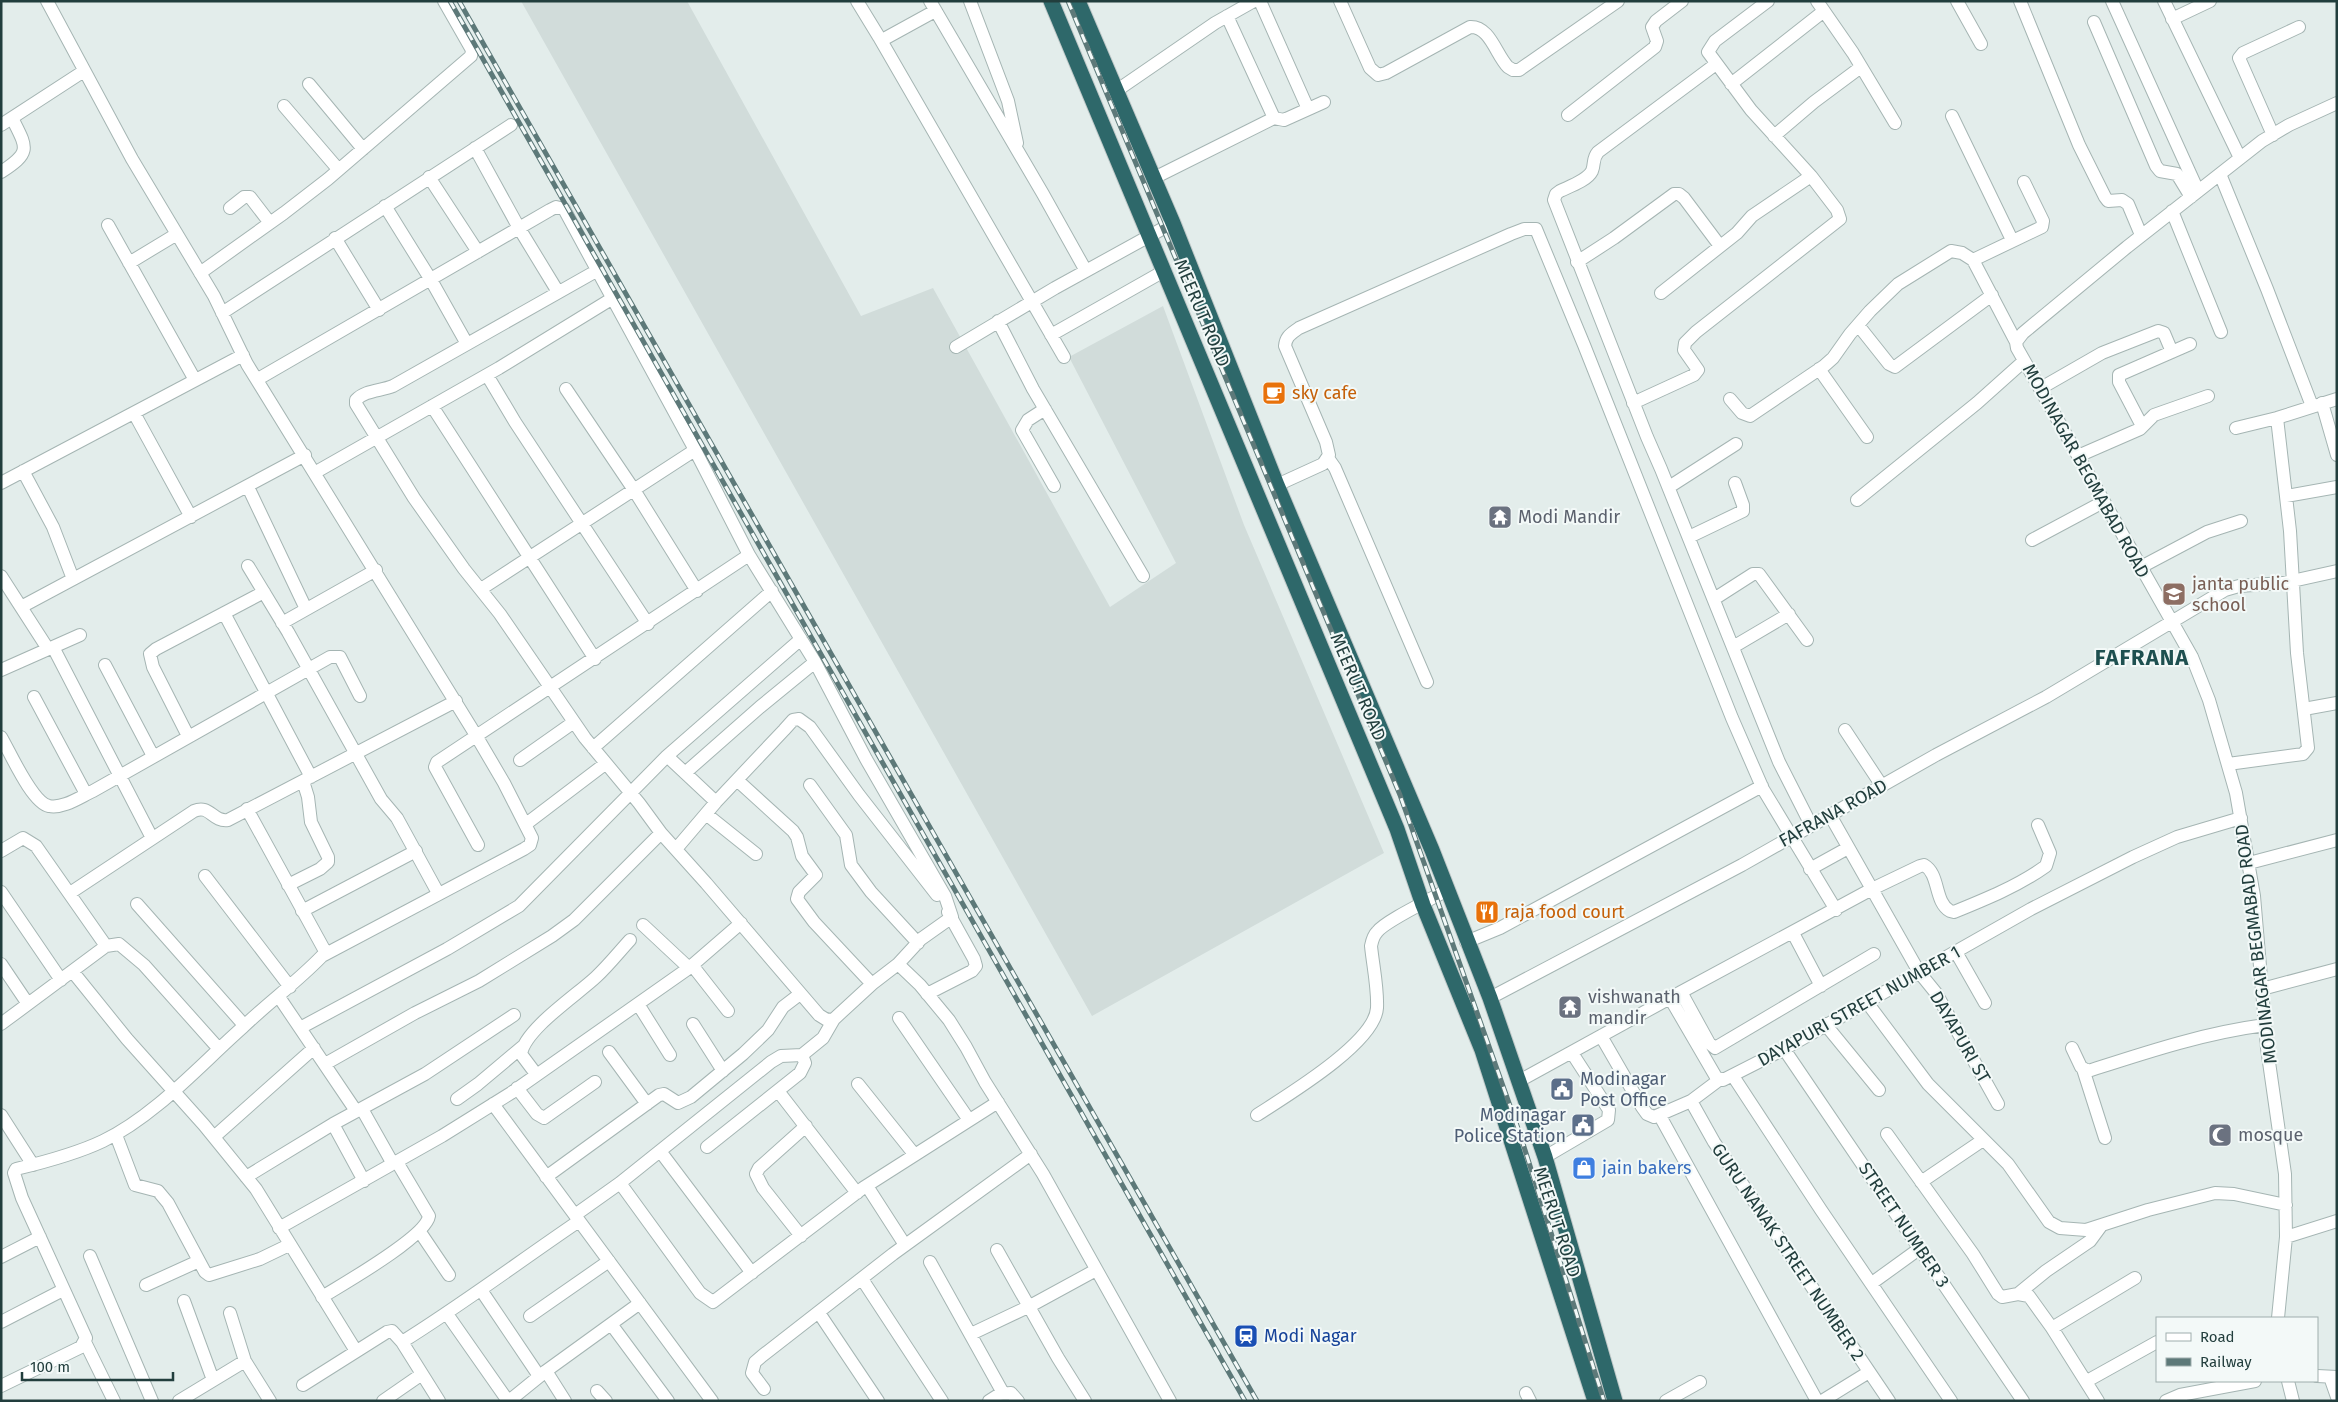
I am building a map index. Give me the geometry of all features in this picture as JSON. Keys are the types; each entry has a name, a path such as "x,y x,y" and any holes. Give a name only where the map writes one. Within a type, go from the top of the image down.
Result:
{"highway":[{"name":"MEERUT ROAD","path":"1051,1 1401,841 1423,905 1482,1050 1595,1401"},
{"name":"MEERUT ROAD","path":"1078,1 1154,178 1277,485 1423,830 1466,942 1490,998 1545,1157 1615,1401"},
{"path":"1401,841 1423,830"}],"street":[{"path":"200,273 270,223 363,149 471,56 472,50 444,1"},
{"path":"857,1 1064,357"},
{"path":"970,1 1008,101 1020,154"},
{"path":"1116,91 1227,16 1254,1"},
{"path":"1260,1 1308,109"},
{"path":"1340,1 1370,68 1378,75 1386,73 1470,27 1476,26 1488,36 1508,67 1513,70 1519,70 1618,1"},
{"path":"1568,115 1655,47 1657,41 1652,27 1656,21 1682,1"},
{"path":"1633,402 1694,375 1698,370 1684,350 1685,343 1710,321 1840,219 1838,210 1731,84 1708,52 1710,47 1768,1"},
{"path":"1957,1 1982,44"},
{"path":"2020,1 2064,111 2105,197 2108,201 2122,200 2128,204 2146,233"},
{"path":"2112,1 2194,194"},
{"path":"2164,1 2240,158"},
{"path":"2172,19 2210,1"},
{"path":"1,1178 14,1173 16,1169 101,1142 116,1134 146,1114 326,953 530,845 532,838 477,736 243,354 200,273 84,71 48,3"},
{"path":"879,36 884,39 890,37 932,6 1020,154 1086,271"},
{"path":"1731,84 1821,6 1895,123"},
{"path":"1227,16 1274,118"},
{"path":"2094,22 2156,166 2160,171 2177,174 2194,194"},
{"path":"2273,134 2239,58 2243,53 2299,27"},
{"path":"1716,64 1598,152 1593,157 1592,170 1589,175 1556,194 1554,200 1557,212 1633,402 1779,762 1792,792 1812,825"},
{"path":"1774,136 1814,102 1861,67"},
{"path":"1,172 20,158 25,147 6,122 84,71"},
{"path":"309,84 363,149"},
{"path":"1154,178 1274,118 1284,120 1324,102"},
{"name":"MODINAGAR BEGMABAD ROAD","path":"2278,1317 2286,1237 2286,1206 2280,1134 2265,1025 2250,863 2228,764 2198,671 2041,388 2024,362 2016,342 2022,333 2240,158 2273,134 2337,103"},
{"path":"284,106 338,169"},
{"path":"1952,116 2012,240"},
{"path":"222,313 511,125"},
{"path":"475,148 519,228 558,292"},
{"path":"2220,174 2337,455"},
{"path":"1662,293 1737,233 1752,216 1811,176"},
{"path":"429,178 478,252"},
{"path":"1973,260 2043,225 2024,182"},
{"path":"1577,262 1614,238 1674,194 1679,194 1684,198 1720,246"},
{"path":"230,208 244,197 250,197 270,223"},
{"path":"385,206 431,280 467,344"},
{"path":"258,379 519,228 560,207 564,209 695,450 749,555 815,662 866,759 945,896 952,917 976,966 972,971 927,994"},
{"path":"2172,211 2221,332"},
{"path":"956,347 1032,301 1173,224"},
{"path":"108,226 195,380"},
{"path":"1277,485 1323,464 1328,458 1329,452 1285,346 1289,335 1308,324 1511,234 1524,229 1536,229 1732,718 1762,786 1790,836 1836,910"},
{"path":"129,263 177,234"},
{"path":"335,238 379,310"},
{"path":"1730,399 1742,413 1750,416 1833,358 1858,325 1898,284 1944,253 1951,251 1962,253 1973,260 2016,342"},
{"path":"598,270 393,386 380,388 359,396 356,404 414,498 605,764 630,792 661,833 741,923 800,994 819,1015 827,1020 834,1019"},
{"path":"1051,335 1164,271"},
{"path":"1858,325 1889,364 1895,367 1992,295"},
{"path":"316,472 487,375 613,298"},
{"path":"998,322 1143,576"},
{"path":"2041,388 2102,352 2158,331 2164,333 2172,352"},
{"path":"2142,426 2118,377 2121,373 2190,344"},
{"path":"1,483 243,354"},
{"path":"1857,500 1976,404 2024,362"},
{"path":"1819,369 1867,437"},
{"path":"487,375 515,422 648,624"},
{"path":"566,389 634,490 697,591"},
{"path":"2078,456 2142,426 2154,415 2208,396"},
{"path":"2236,428 2277,418 2337,399"},
{"path":"432,406 595,659"},
{"path":"1046,409 1028,420 1022,430 1054,486"},
{"path":"134,413 191,517"},
{"path":"2228,764 2306,753 2308,748 2297,653 2294,581 2277,418"},
{"path":"1668,487 1736,444"},
{"path":"481,589 695,450"},
{"path":"21,607 305,455"},
{"path":"1328,458 1335,468 1427,682"},
{"path":"23,471 53,527 73,579"},
{"path":"1689,537 1743,511 1735,483"},
{"path":"248,487 306,609"},
{"path":"2286,496 2337,487"},
{"path":"2032,540 2103,502"},
{"path":"2141,567 2207,532 2241,521"},
{"path":"478,845 435,767 437,762 648,624 749,555"},
{"path":"248,566 282,622 381,799 397,818 438,893"},
{"path":"282,622 376,570"},
{"path":"1714,599 1757,573 1807,640"},
{"name":"FAFRANA ROAD","path":"1490,998 1742,865 1790,836 2046,697 2131,645 2232,588 2294,581 2336,573"},
{"path":"1,576 51,648 152,838"},
{"path":"188,736 153,667 150,654 156,649 264,592"},
{"path":"593,748 772,592"},
{"path":"224,613 307,779 311,822 328,856 328,862 320,869 288,885"},
{"path":"1733,647 1789,614"},
{"path":"2,669 80,635"},
{"path":"300,1028 430,958 519,906 667,756 801,639"},
{"path":"1,737 41,802 48,806 56,806 86,794 330,657 340,657 360,696"},
{"path":"685,773 815,662"},
{"path":"105,665 153,756"},
{"path":"34,697 86,794"},
{"path":"70,893 152,838 201,808 222,820 307,779 456,701"},
{"path":"2304,709 2337,703"},
{"path":"676,849 716,802 793,720 799,719 805,723 952,917"},
{"path":"520,760 574,722"},
{"path":"1845,730 1882,786"},
{"path":"667,756 716,802"},
{"path":"526,824 605,764"},
{"path":"737,780 797,837 802,856 816,875 799,892 797,899 830,940 872,984"},
{"path":"810,785 846,835 851,865 871,892 918,943"},
{"path":"1466,942 1500,928 1762,786"},
{"path":"247,809 326,953"},
{"path":"706,814 756,854"},
{"name":"DAYAPURI ST","path":"1830,815 1919,972 1936,993 1998,1104"},
{"name":"DAYAPURI STREET NUMBER 1","path":"1660,1116 1690,1101 1719,1080 1733,1076 1784,1049 1825,1024 2031,909 2142,852 2177,837 2241,818"},
{"path":"1519,1082 1872,889 1924,866 1930,870 1943,905 1954,912 2021,882 2046,866 2050,853 2038,826"},
{"path":"324,1064 415,1013 479,981 552,936 574,920 661,833"},
{"path":"1,851 23,838 30,840 42,853 106,946"},
{"path":"2250,863 2337,840"},
{"path":"1810,869 1848,848"},
{"path":"302,911 416,851"},
{"path":"205,876 290,987"},
{"path":"1257,1115 1319,1074 1368,1030 1375,1018 1377,1007 1371,946 1373,938 1377,931 1387,923 1423,905 1447,890"},
{"path":"1,892 61,980"},
{"path":"137,904 244,1025"},
{"path":"402,1342 481,1290 577,1218 771,1062 782,1056 802,1055 823,1038 834,1019 872,984 898,964 918,943 952,917"},
{"path":"279,1228 364,1181 493,1104 691,966 741,923"},
{"path":"644,925 691,966 728,1011"},
{"path":"1792,934 1821,986"},
{"path":"456,1099 478,1084 522,1047 536,1029 596,978 630,940"},
{"path":"1,1024 106,946 119,944 126,948 218,1049"},
{"path":"1956,952 1985,1003"},
{"path":"1676,995 1709,1043 1715,1048 1874,954"},
{"path":"1,964 28,1004"},
{"path":"898,964 907,971 949,1020 1031,1154 1170,1401"},
{"path":"2262,989 2337,969"},
{"path":"73,972 246,1177 356,1351"},
{"path":"546,1177 646,1104 664,1094 678,1103 684,1101 724,1071 760,1039 784,1008 800,994"},
{"path":"1676,995 1719,1080"},
{"path":"279,997 324,1064 359,1110 430,1216 420,1232 352,1279 322,1297"},
{"path":"1866,1001 1928,1084 2008,1164 2049,1222 2054,1226 2080,1230 2101,1226 2148,1210 2215,1193 2234,1194 2286,1206"},
{"path":"638,1004 670,1055"},
{"path":"246,1177 333,1124 425,1074 514,1015"},
{"path":"899,1018 969,1120"},
{"path":"693,1024 724,1071"},
{"path":"1825,1024 1879,1090"},
{"path":"2083,1069 2088,1071 2178,1042 2229,1030 2265,1025"},
{"path":"1601,1036 1647,1114 1654,1117 1660,1116 1817,1401"},
{"path":"522,1047 521,1054 536,1074"},
{"path":"214,1137 314,1048"},
{"path":"2072,1048 2083,1069 2105,1138"},
{"name":"STREET NUMBER 3","path":"1784,1049 2023,1401"},
{"path":"610,1052 646,1104"},
{"path":"1545,1157 1608,1120 1610,1115 1609,1110 1572,1053"},
{"path":"707,1147 804,1068 802,1055"},
{"path":"1733,1076 1821,1210 1951,1401"},
{"path":"517,1088 537,1114 544,1118 594,1082"},
{"path":"858,1084 914,1154"},
{"path":"778,1090 806,1126 862,1189 905,1245"},
{"name":"GURU NANAK STREET NUMBER 2","path":"1690,1101 1714,1142 1889,1401"},
{"path":"620,1183 700,1293 714,1302 862,1189 998,1102"},
{"path":"493,1104 712,1401"},
{"path":"1,1115 33,1165"},
{"path":"333,1124 364,1181"},
{"path":"801,1236 763,1188 756,1174 759,1168 806,1126"},
{"path":"116,1134 135,1185 158,1191 168,1203 205,1272 209,1275 214,1276 260,1259 289,1245"},
{"path":"1887,1134 1973,1254 1998,1294 2002,1297 2018,1294 2029,1296 2087,1381 2098,1401"},
{"path":"1921,1182 1983,1140"},
{"path":"660,1151 752,1273"},
{"path":"764,1389 752,1373 755,1362 905,1245 1031,1154"},
{"path":"14,1173 22,1198 63,1290 84,1331 85,1342 110,1400"},
{"path":"2286,1237 2337,1221"},
{"path":"2018,1294 2046,1271 2090,1241 2101,1226"},
{"path":"420,1232 449,1275"},
{"path":"1,1257 40,1237"},
{"path":"1872,1283 1919,1249"},
{"path":"997,1250 1058,1358 1085,1401"},
{"path":"90,1256 152,1401"},
{"path":"146,1285 199,1261"},
{"path":"530,1316 609,1261"},
{"path":"930,1262 972,1334 1003,1393"},
{"path":"972,1334 1030,1306 1096,1270"},
{"path":"2052,1328 2135,1278"},
{"path":"862,1279 942,1401"},
{"path":"1,1322 63,1290"},
{"path":"481,1290 565,1401"},
{"path":"184,1301 213,1380"},
{"path":"447,1314 508,1401 543,1373 640,1303"},
{"path":"230,1313 245,1361 270,1401"},
{"path":"819,1313 878,1401"},
{"path":"612,1324 668,1401"},
{"path":"303,1385 387,1332 392,1331 402,1342 439,1401"},
{"path":"1,1386 81,1347 85,1342"},
{"path":"2087,1381 2156,1343"},
{"path":"179,1401 245,1361"},
{"path":"1822,1401 1869,1372"},
{"path":"383,1401 422,1374"},
{"path":"2328,1376 2337,1397"},
{"path":"1666,1401 1700,1382"},
{"path":"2166,1401 2197,1396 2251,1382"},
{"path":"2288,1382 2293,1401"},
{"path":"989,1401 1003,1393 1011,1393 1018,1401"}],"shaded area":[{"path":"521,1 687,1 861,316 933,288 1110,607 1176,563 1069,357 1163,306 1244,525 1384,853 1092,1016"}],"railway":[{"path":"450,1 1245,1401"},
{"path":"459,1 1257,1401"},
{"path":"1068,1 1400,795 1520,1134 1604,1401"}],"place":[{"name":"sky cafe","path":"1274,393"},
{"name":"Modi Mandir","path":"1500,517"},
{"name":"janta public school","path":"2174,594"},
{"name":"raja food court","path":"1487,912"},
{"name":"vishwanath mandir","path":"1570,1007"},
{"name":"Modinagar Post Office","path":"1562,1089"},
{"name":"Modinagar Police Station","path":"1583,1125"},
{"name":"mosque","path":"2220,1135"},
{"name":"jain bakers","path":"1584,1168"},
{"name":"Modi Nagar","path":"1246,1336"}],"district":[{"name":"FAFRANA","path":"2142,657"}]}
